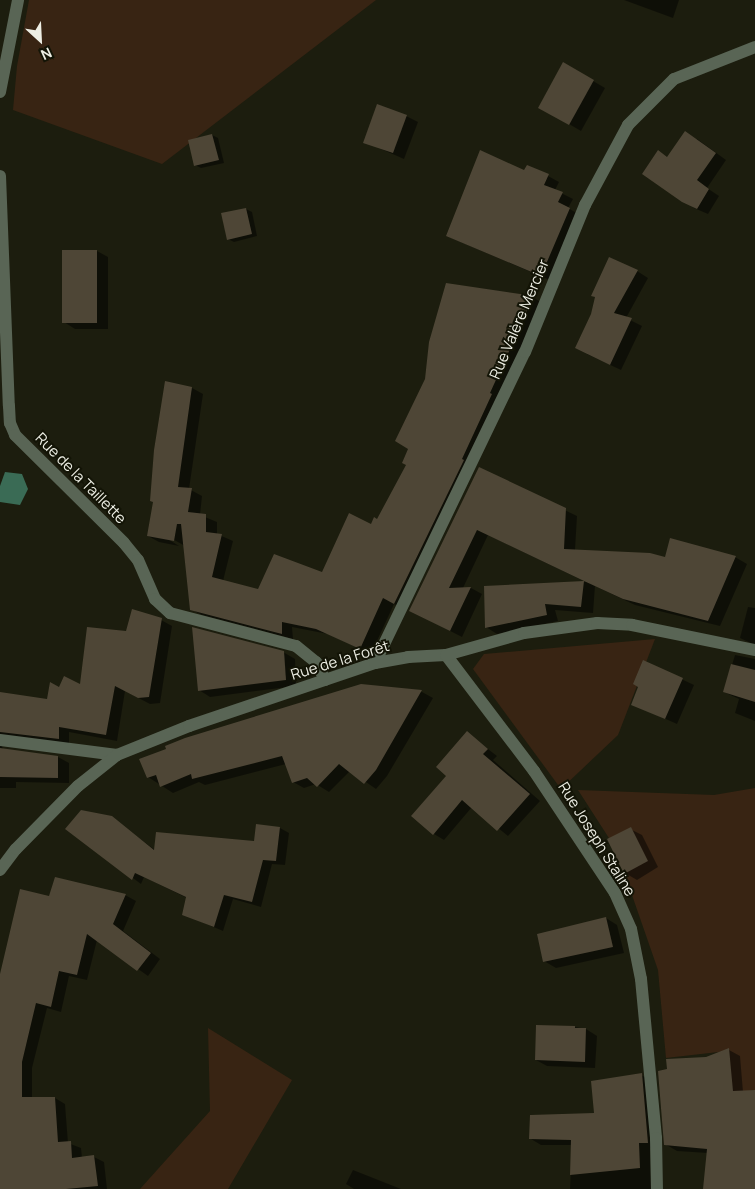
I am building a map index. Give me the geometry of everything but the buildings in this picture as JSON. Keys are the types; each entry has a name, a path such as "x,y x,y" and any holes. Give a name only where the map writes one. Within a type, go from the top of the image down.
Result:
{"street":[{"path":"0,92 18,0"},
{"name":"Rue Valère Mercier","path":"375,662 525,352 585,205 628,125 674,79 755,48"},
{"name":"Rue de la Taillette","path":"0,176 9,406 10,423 15,435 124,543 138,560 155,599 170,613 296,646 316,662 325,680"},
{"name":"Rue de la Forêt","path":"0,740 117,755 189,726 375,662 408,657 446,655 524,633 597,623 632,625 755,650"},
{"name":"Rue Joseph Staline","path":"446,655 534,771 615,893 631,929 642,989 656,1138 657,1189"},
{"path":"0,870 16,849 78,786 117,755"}],"shaded area":[{"path":"29,0 376,0 162,164 13,110 17,66"},
{"path":"5,472 22,474 28,489 20,505 0,502 0,486"},
{"path":"655,639 618,735 561,789 473,669 484,654"},
{"path":"755,788 755,1090 733,1094 727,1051 666,1058 658,970 616,849 578,790 714,795"},
{"path":"208,1028 292,1080 228,1189 140,1189 210,1111"}]}
